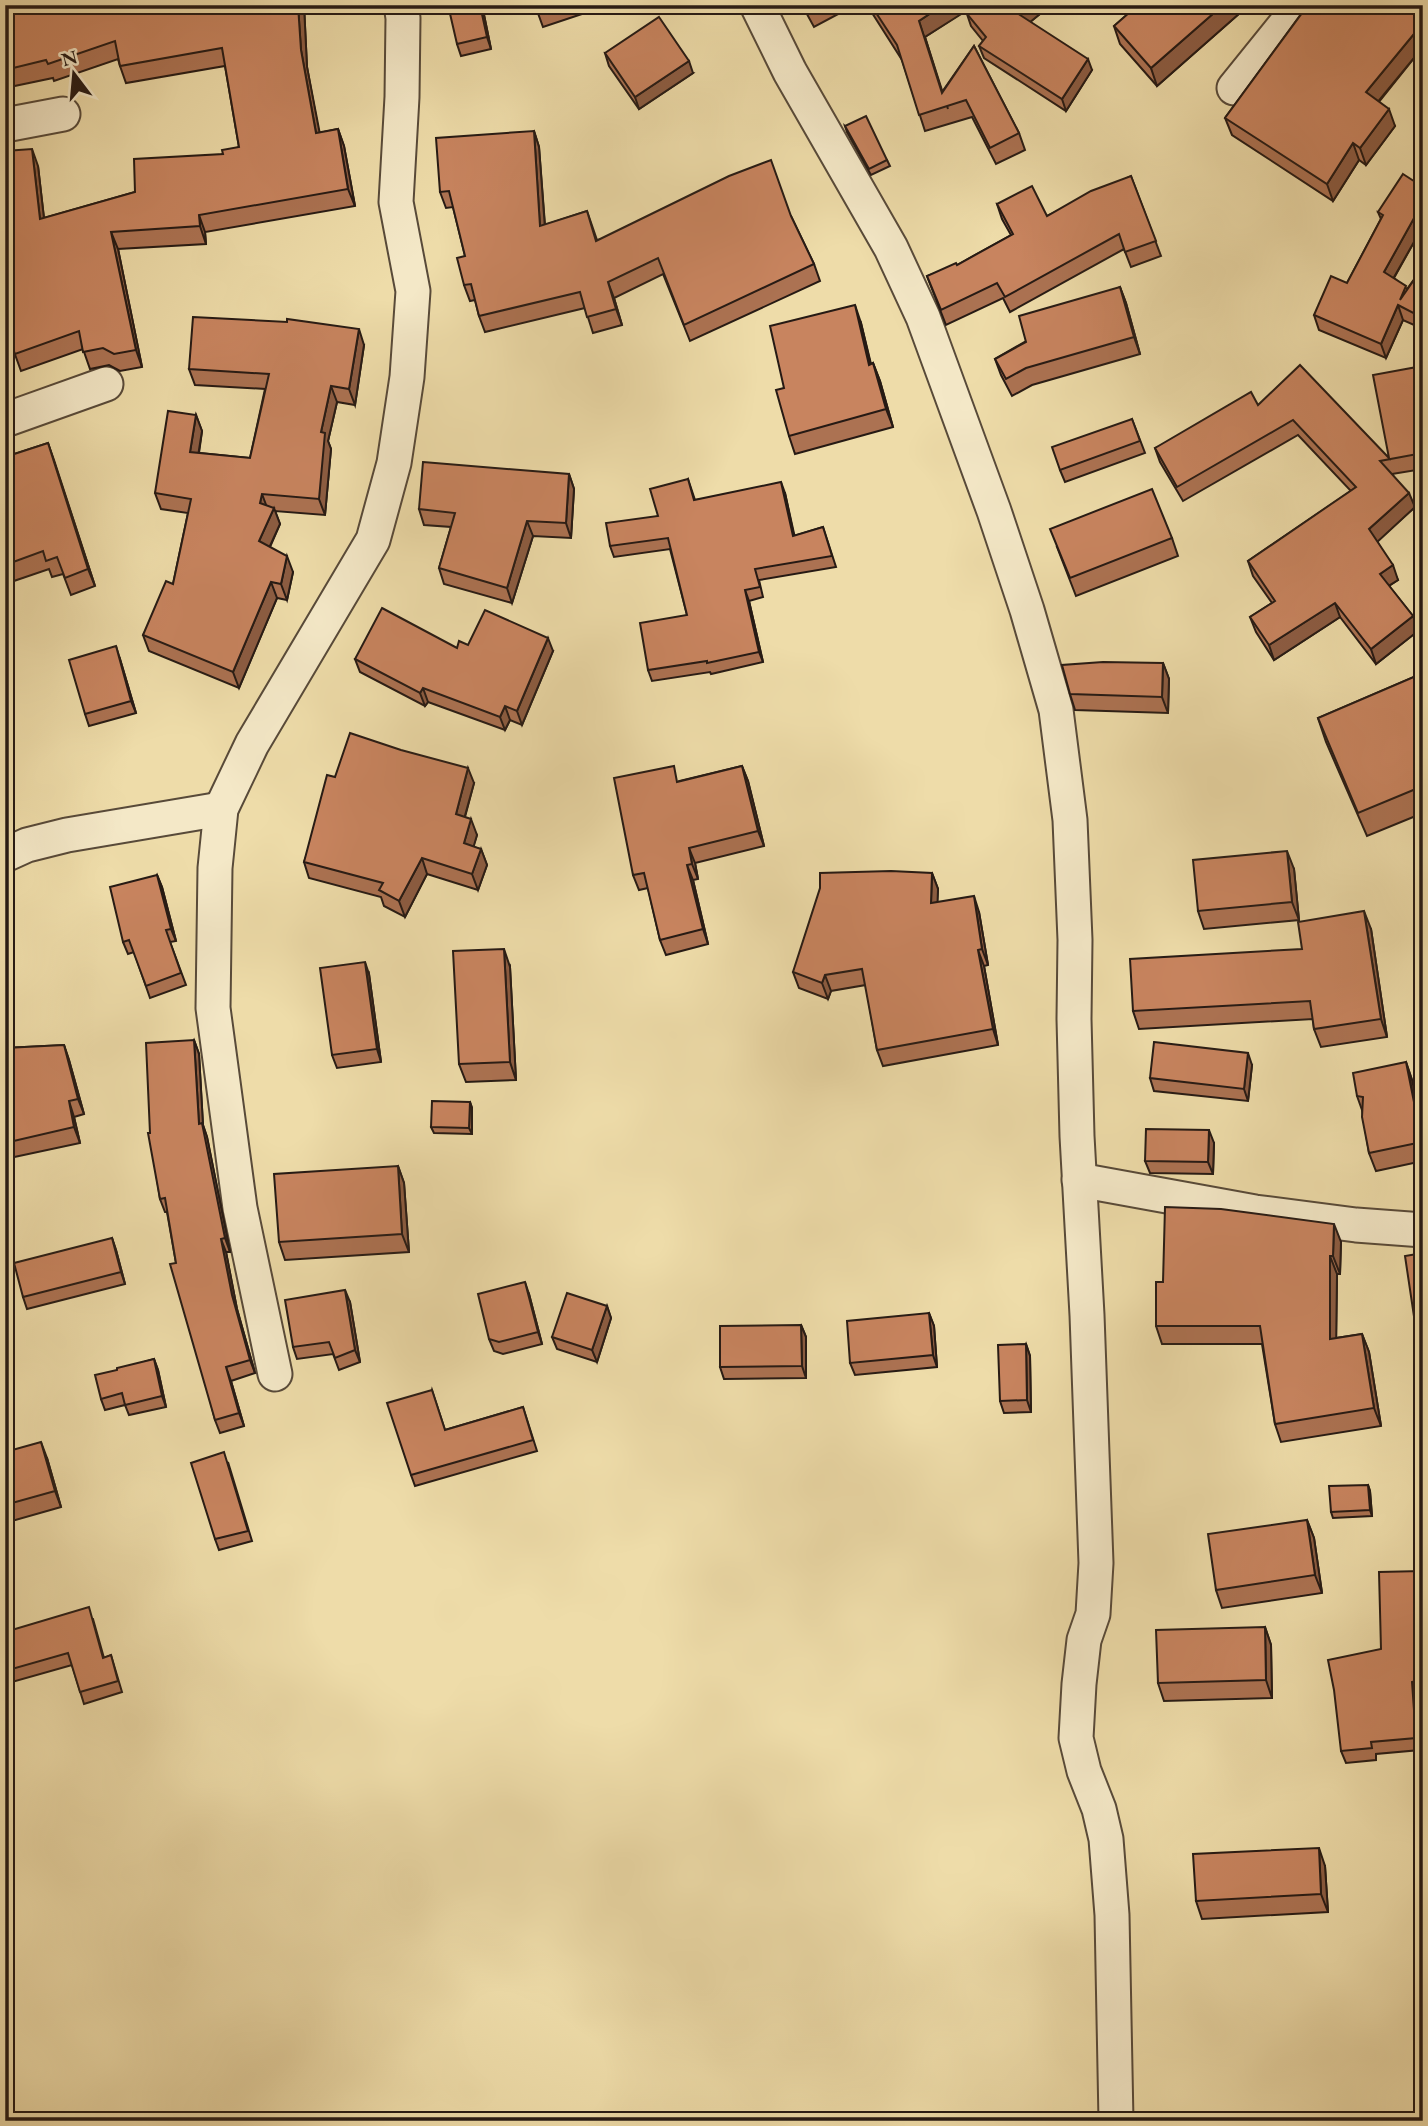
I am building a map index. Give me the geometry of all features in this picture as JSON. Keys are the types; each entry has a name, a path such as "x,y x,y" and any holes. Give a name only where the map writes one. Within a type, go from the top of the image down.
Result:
{"street":[{"path":"275,1374 240,1208 213,1009 215,881 221,809 252,744 373,540 394,463 407,377 413,291 396,202 402,97 401,5"},
{"path":"757,5 790,72 891,248 923,317 994,511 1056,710 1070,820 1079,1180 1096,1563 1093,1614 1084,1640 1075,1720 1076,1738 1084,1771 1099,1809 1106,1839 1112,1915 1116,2121"},
{"path":"1234,88 1301,5"},
{"path":"5,125 63,114"},
{"path":"5,420 106,384"},
{"path":"5,855 27,845 66,835 221,809"},
{"path":"1079,1180 1255,1212 1356,1225 1423,1230"}],"building":[{"path":"5,5 298,5 301,50 316,133 338,129 348,189 199,215 200,226 111,232 136,350 114,354 103,348 83,352 79,331 15,354 5,327 5,151 32,149 40,219 135,192 134,159 223,154 222,150 239,147 222,48 120,66 115,41 48,64 46,60 5,70"},
{"path":"448,5 480,5 487,37 457,44"},
{"path":"805,5 818,5 808,11"},
{"path":"871,5 943,5 919,21 942,93 974,46 1019,133 990,148 966,100 919,115 897,45"},
{"path":"978,5 1032,5 1020,15 1088,59 1062,99 979,46 986,37 967,14"},
{"path":"1138,5 1223,5 1151,68 1114,26"},
{"path":"1305,5 1423,5 1423,23 1366,92 1389,109 1360,148 1353,143 1327,184 1225,118 1302,13 1300,12"},
{"path":"659,17 689,61 635,97 605,53"},
{"path":"866,116 887,160 869,169 845,126"},
{"path":"534,131 540,226 587,211 596,241 729,176 771,160 791,216 814,264 684,325 658,258 608,282 616,309 587,317 580,292 479,316 471,284 464,285 457,258 465,256 449,191 440,192 436,138"},
{"path":"1403,174 1423,187 1423,202 1384,272 1406,286 1400,300 1423,267 1423,313 1421,317 1398,305 1381,344 1314,315 1331,276 1347,283 1383,215 1378,212"},
{"path":"1131,176 1156,241 1125,252 1119,234 1005,297 997,283 941,310 927,276 956,263 957,265 1013,234 997,204 1032,186 1047,216 1091,191"},
{"path":"1120,287 1134,337 1026,368 1006,379 995,359 1026,342 1019,316"},
{"path":"855,305 869,365 873,363 886,409 789,436 776,390 784,388 770,326"},
{"path":"193,317 287,322 287,319 359,329 349,389 331,386 321,432 325,433 319,499 262,494 260,503 274,508 259,541 287,556 281,584 271,582 233,672 143,635 166,581 173,584 191,499 155,493 168,411 196,415 190,452 250,458 269,374 189,369"},
{"path":"1300,365 1389,458 1373,375 1417,367 1423,395 1423,453 1380,461 1409,493 1369,529 1393,565 1380,574 1413,616 1371,649 1335,603 1269,645 1250,617 1275,601 1248,561 1356,487 1293,420 1177,487 1155,448 1251,392 1258,405"},
{"path":"1132,419 1140,441 1060,470 1052,447"},
{"path":"48,443 88,569 65,578 57,557 46,561 43,551 5,565 5,457"},
{"path":"423,462 569,474 566,523 527,521 507,588 439,568 455,513 419,509"},
{"path":"688,479 694,500 781,482 793,536 823,527 832,556 755,569 760,587 745,590 759,652 707,663 648,670 640,623 687,615 668,538 610,546 606,523 658,516 650,489"},
{"path":"1152,489 1172,538 1070,578 1050,529"},
{"path":"382,608 457,648 459,641 468,645 485,610 548,638 517,711 505,706 500,717 423,688 420,693 355,659"},
{"path":"116,646 131,701 85,714 69,660"},
{"path":"1103,662 1163,663 1162,697 1070,694 1062,665"},
{"path":"1423,673 1423,786 1358,813 1318,718"},
{"path":"350,733 468,768 456,814 471,819 464,843 481,849 472,874 422,858 399,901 379,890 383,883 304,862 327,775 335,777"},
{"path":"674,766 677,782 742,766 758,831 689,848 692,864 687,865 703,929 660,940 644,873 633,875 614,778"},
{"path":"1287,851 1292,902 1198,911 1193,860"},
{"path":"820,873 932,873 931,903 974,896 982,949 978,950 993,1029 877,1050 862,969 825,975 822,983 793,972 820,888"},
{"path":"157,875 171,929 166,930 181,973 146,986 129,940 123,942 110,887"},
{"path":"1364,911 1381,1019 1314,1029 1310,1001 1133,1011 1130,959 1302,949 1298,922"},
{"path":"504,949 510,1062 459,1064 453,951"},
{"path":"365,962 377,1049 332,1055 320,968"},
{"path":"194,1040 199,1124 202,1123 225,1238 221,1239 232,1295 250,1360 226,1367 239,1413 215,1420 170,1264 176,1263 165,1198 160,1199 148,1133 146,1043"},
{"path":"1154,1042 1248,1053 1244,1089 1150,1078"},
{"path":"64,1045 78,1099 69,1101 74,1127 5,1143 5,1048"},
{"path":"1406,1062 1422,1142 1369,1153 1362,1117 1363,1097 1357,1096 1353,1073"},
{"path":"432,1101 470,1102 469,1128 431,1127"},
{"path":"1146,1129 1209,1130 1208,1162 1145,1161"},
{"path":"398,1166 402,1234 279,1242 274,1174"},
{"path":"1165,1207 1221,1209 1334,1224 1333,1256 1330,1256 1330,1339 1362,1334 1374,1408 1275,1424 1260,1326 1156,1326 1156,1282 1163,1282"},
{"path":"112,1238 121,1272 23,1297 14,1263"},
{"path":"1423,1253 1423,1350 1419,1350 1405,1256"},
{"path":"525,1282 538,1332 499,1342 489,1339 478,1294"},
{"path":"345,1290 355,1350 335,1358 329,1342 293,1347 285,1300"},
{"path":"567,1293 607,1306 592,1350 552,1337"},
{"path":"929,1313 933,1355 850,1363 847,1321"},
{"path":"801,1325 802,1366 720,1367 720,1326"},
{"path":"1026,1344 1027,1400 1000,1401 998,1345"},
{"path":"154,1359 162,1396 125,1405 122,1393 101,1399 95,1375"},
{"path":"432,1390 445,1430 523,1407 533,1440 411,1475 387,1403"},
{"path":"41,1442 55,1491 5,1505 5,1452"},
{"path":"224,1452 248,1531 215,1539 191,1463"},
{"path":"1368,1485 1370,1510 1331,1512 1329,1486"},
{"path":"1307,1520 1315,1575 1216,1590 1208,1534"},
{"path":"1422,1571 1423,1679 1412,1682 1416,1738 1371,1742 1372,1748 1341,1751 1328,1660 1381,1649 1379,1572"},
{"path":"89,1607 103,1658 111,1655 118,1681 80,1692 68,1653 5,1671 5,1632"},
{"path":"1265,1627 1266,1680 1158,1683 1156,1630"},
{"path":"1319,1848 1321,1894 1196,1901 1193,1854"}]}
